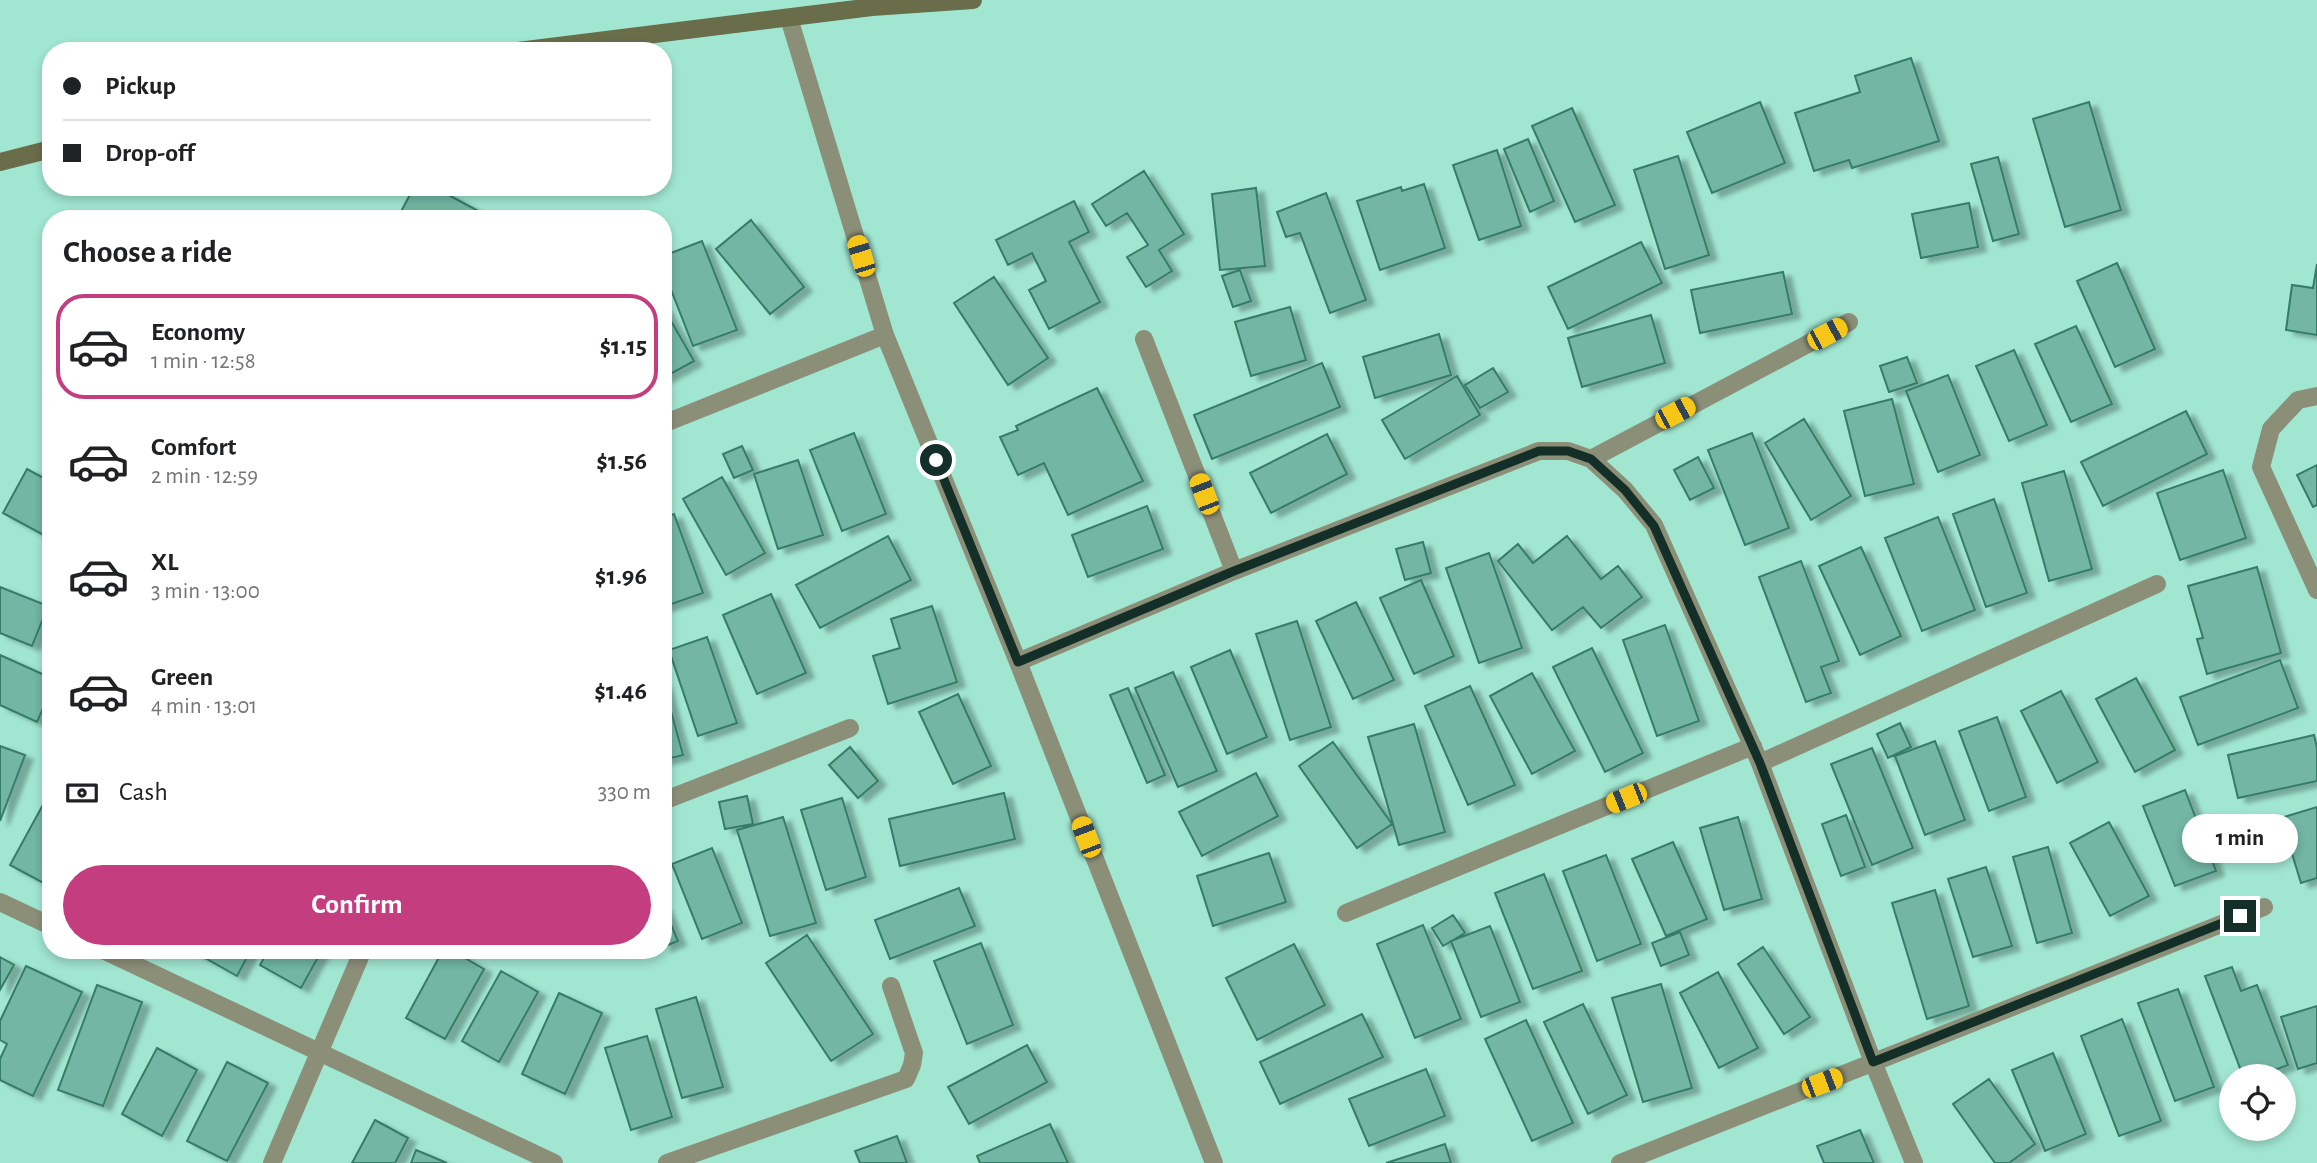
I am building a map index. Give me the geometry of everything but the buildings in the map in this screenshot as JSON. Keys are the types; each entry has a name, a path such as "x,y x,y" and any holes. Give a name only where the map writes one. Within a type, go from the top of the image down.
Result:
{"main road":[{"path":"592,42 789,18 872,4 972,0"},
{"path":"0,162 42,151"}],"street":[{"path":"789,18 885,335 1018,662 1214,1163"},
{"path":"1591,459 1849,323"},
{"path":"672,420 885,335"},
{"path":"1143,339 1234,571"},
{"path":"2317,396 2298,400 2271,429 2261,467 2317,590"},
{"path":"1018,662 1234,571 1539,451 1568,451 1591,459 1625,490 1654,526 1760,763 1913,1163"},
{"path":"1760,763 2157,584"},
{"path":"672,797 850,728"},
{"path":"1346,913 1753,746"},
{"path":"0,902 42,922"},
{"path":"1620,1163 2264,906"},
{"path":"122,959 554,1163"},
{"path":"272,1163 359,959"},
{"path":"667,1163 906,1079 914,1053 891,986"}],"route":[{"path":"936,460 1018,662 1234,571 1539,451 1568,451 1591,459 1625,490 1654,526 1760,763 1873,1062 2240,916"}]}
